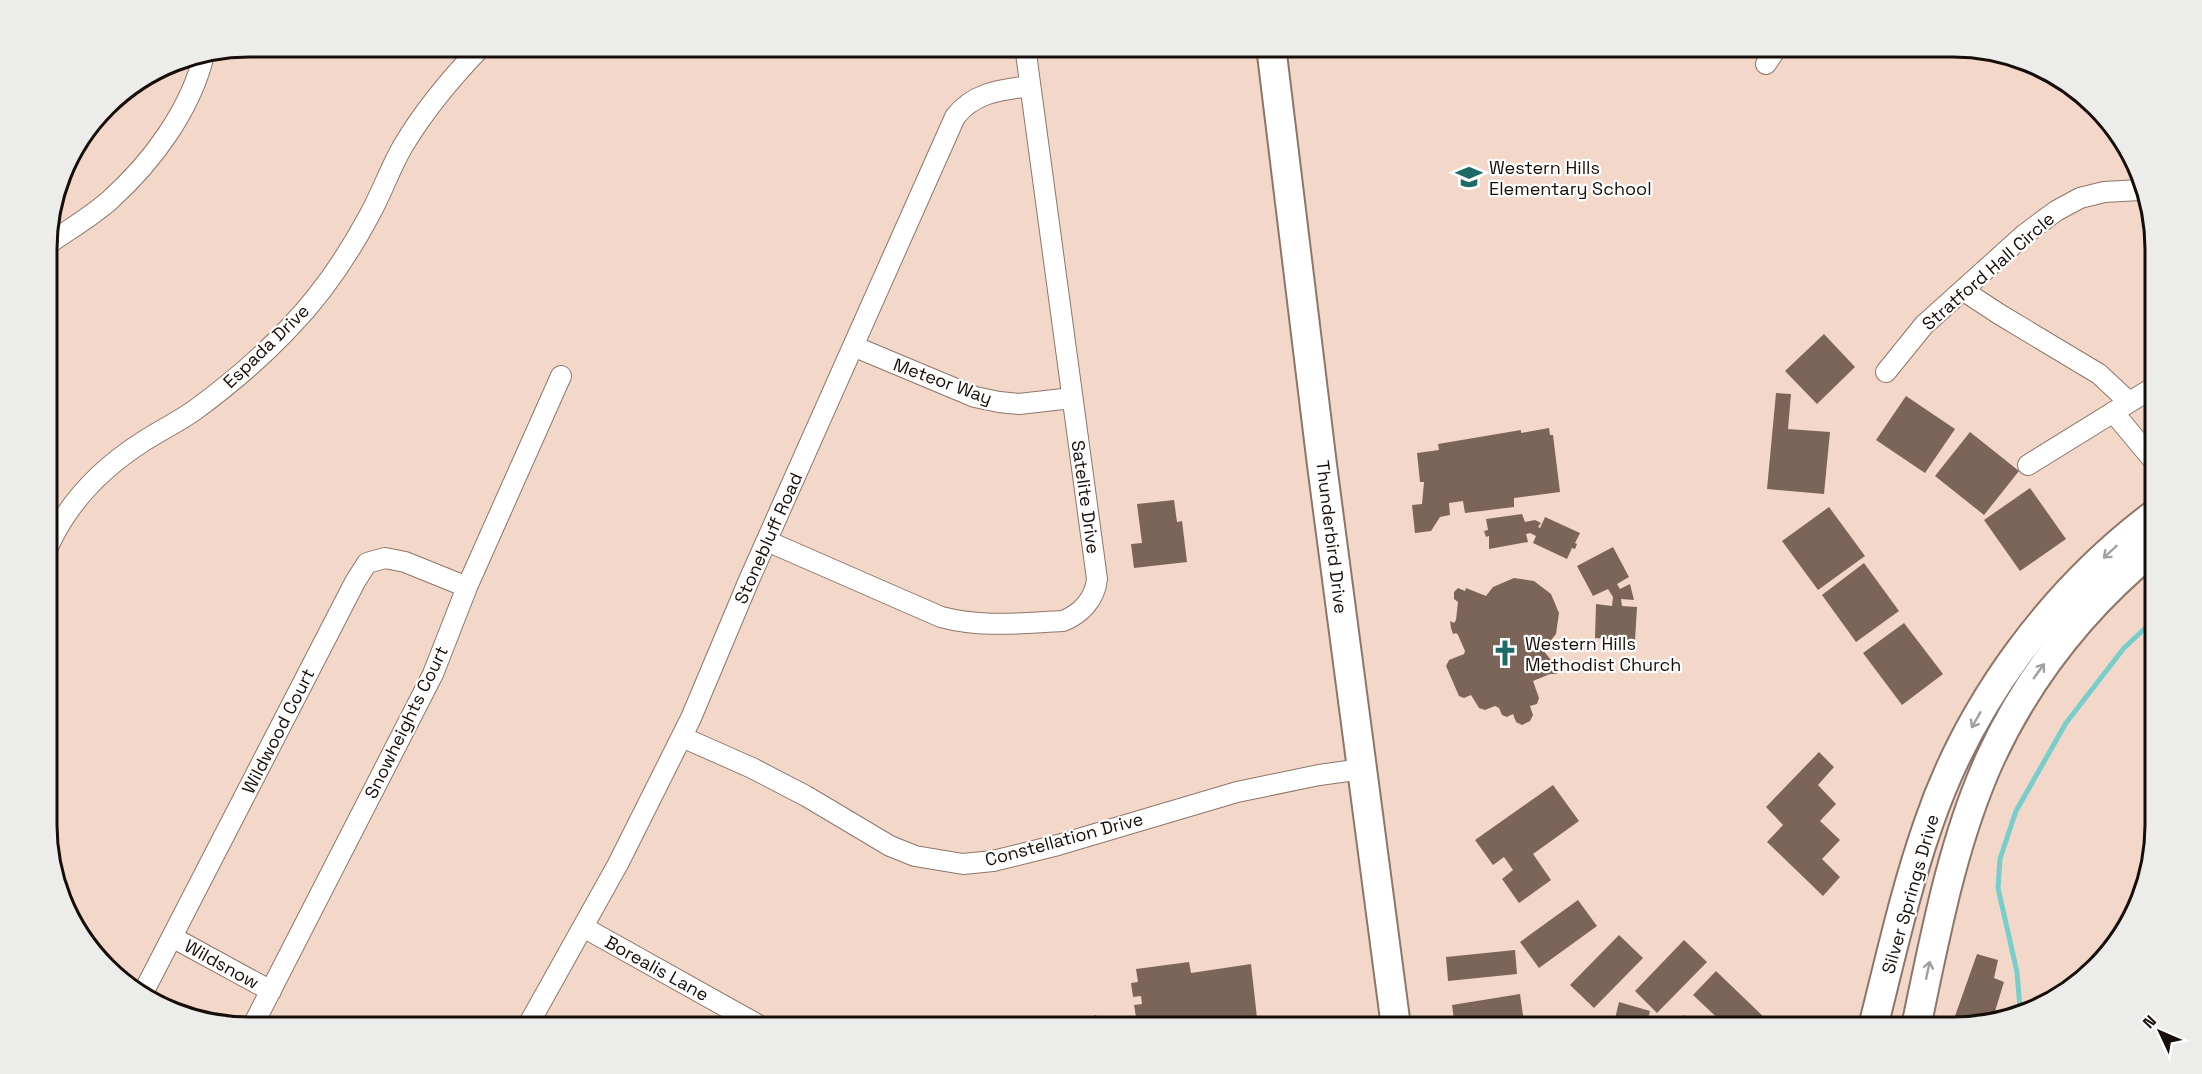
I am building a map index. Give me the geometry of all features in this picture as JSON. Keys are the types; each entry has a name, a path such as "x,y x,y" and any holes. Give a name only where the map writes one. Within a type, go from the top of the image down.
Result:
{"street":[{"name":"Espada Drive","path":"57,530 64,517 93,481 116,460 194,411 245,372 305,310 345,256 370,214 403,147 426,111 453,76 471,57"},
{"name":"Satelite Drive","path":"766,541 941,617 965,623 1008,624 1062,621 1072,618 1092,598 1097,579 1026,57"},
{"name":"Thunderbird Drive","path":"1272,57 1322,465 1395,1017"},
{"path":"1767,64 1771,57"},
{"path":"57,238 109,201 140,171 170,132 188,100 201,64"},
{"name":"Stonebluff Road","path":"532,1017 618,864 682,737 766,541 955,117 969,102 982,94 1030,86"},
{"name":"Stratford Hall Circle","path":"1886,372 1924,325 2025,234 2056,211 2080,198 2104,192 2135,190"},
{"path":"1964,291 2139,400 2145,424"},
{"name":"Meteor Way","path":"853,346 983,399 1019,404 1072,398"},
{"name":"Snowheights Court","path":"258,1017 433,674 467,587 561,376"},
{"path":"2028,465 2139,400"},
{"name":"Silver Springs Drive","path":"1876,1017 1902,912 1928,823 1970,729 2022,646 2061,600 2145,521"},
{"name":"Silver Springs Drive","path":"1918,1017 1938,924 1962,836 1990,760 2019,702 2036,675 2099,600 2145,557"},
{"name":"Wildwood Court","path":"147,987 355,582 367,563 385,558 405,562 467,587"},
{"path":"1997,685 2019,702"},
{"name":"Constellation Drive","path":"682,737 752,768 890,846 915,856 963,864 993,861 1058,845 1237,792 1319,775 1362,769"},
{"name":"Borealis Lane","path":"583,927 744,1017"},
{"name":"Wildsnow","path":"172,937 271,991"}],"building":[{"path":"1824,334 1855,367 1817,404 1785,371"},
{"path":"1776,393 1791,394 1788,429 1830,432 1824,494 1767,489"},
{"path":"1906,396 1955,429 1925,473 1876,440"},
{"path":"1549,428 1550,435 1553,435 1560,492 1514,498 1514,507 1465,513 1463,501 1449,503 1450,515 1440,517 1431,531 1415,533 1412,505 1422,504 1424,482 1420,482 1417,453 1439,450 1438,444 1521,430 1521,433"},
{"path":"1970,432 2019,471 1984,515 1935,476"},
{"path":"2030,488 2066,539 2020,571 1984,520"},
{"path":"1174,500 1177,522 1182,521 1187,562 1134,568 1131,544 1142,543 1137,504"},
{"path":"1829,507 1865,556 1818,590 1782,541"},
{"path":"1522,514 1525,522 1535,520 1541,523 1538,527 1540,528 1545,517 1580,533 1575,549 1572,548 1567,559 1533,543 1536,536 1530,533 1526,534 1528,542 1489,549 1489,536 1486,537 1484,531 1488,530 1486,519"},
{"path":"1613,547 1629,577 1617,584 1620,589 1630,584 1634,600 1621,599 1622,606 1637,607 1635,641 1595,638 1596,604 1612,606 1613,597 1608,589 1593,596 1577,566"},
{"path":"1864,563 1899,611 1856,642 1822,595"},
{"name":"Western Hills Methodist Church","path":"1514,578 1534,581 1551,594 1559,613 1556,634 1543,650 1558,669 1557,674 1550,674 1533,681 1539,698 1537,704 1530,706 1533,715 1530,721 1522,725 1516,722 1513,714 1507,717 1502,715 1499,708 1495,706 1485,710 1479,708 1471,695 1464,698 1459,696 1446,666 1449,660 1464,654 1465,651 1458,635 1453,634 1451,628 1450,621 1454,623 1456,620 1458,602 1454,599 1454,592 1458,588 1465,591 1466,588 1486,596 1493,587"},
{"path":"1904,623 1943,674 1902,705 1863,653"},
{"path":"1819,752 1834,767 1818,785 1836,804 1820,821 1840,840 1822,859 1840,877 1823,896 1767,842 1783,825 1766,807"},
{"path":"1553,785 1579,821 1533,854 1551,880 1519,903 1502,879 1513,870 1504,857 1493,865 1475,840"},
{"path":"1578,900 1597,926 1539,968 1520,942"},
{"path":"1619,935 1643,958 1594,1008 1570,985"},
{"path":"1684,940 1707,962 1657,1013 1635,991"},
{"path":"1515,950 1517,974 1448,981 1446,957"},
{"path":"1977,954 1998,960 1994,978 2004,982 1995,1012 1966,1017 1955,1016"},
{"path":"1189,962 1191,973 1251,964 1257,1017 1136,1017 1134,1005 1142,1004 1141,996 1133,997 1131,983 1138,982 1136,969"},
{"path":"1716,971 1764,1017 1716,1017 1693,995"},
{"path":"1520,994 1523,1017 1454,1017 1452,1005"},
{"path":"1619,1002 1650,1011 1648,1017 1615,1017"}],"waterway":[{"path":"2020,1004 2017,972 1998,888 2000,859 2016,811 2066,723 2124,648 2145,628"}],"place":[{"name":"Western Hills Elementary School","path":"1469,177"},
{"name":"Western Hills Methodist Church","path":"1505,653"}]}
